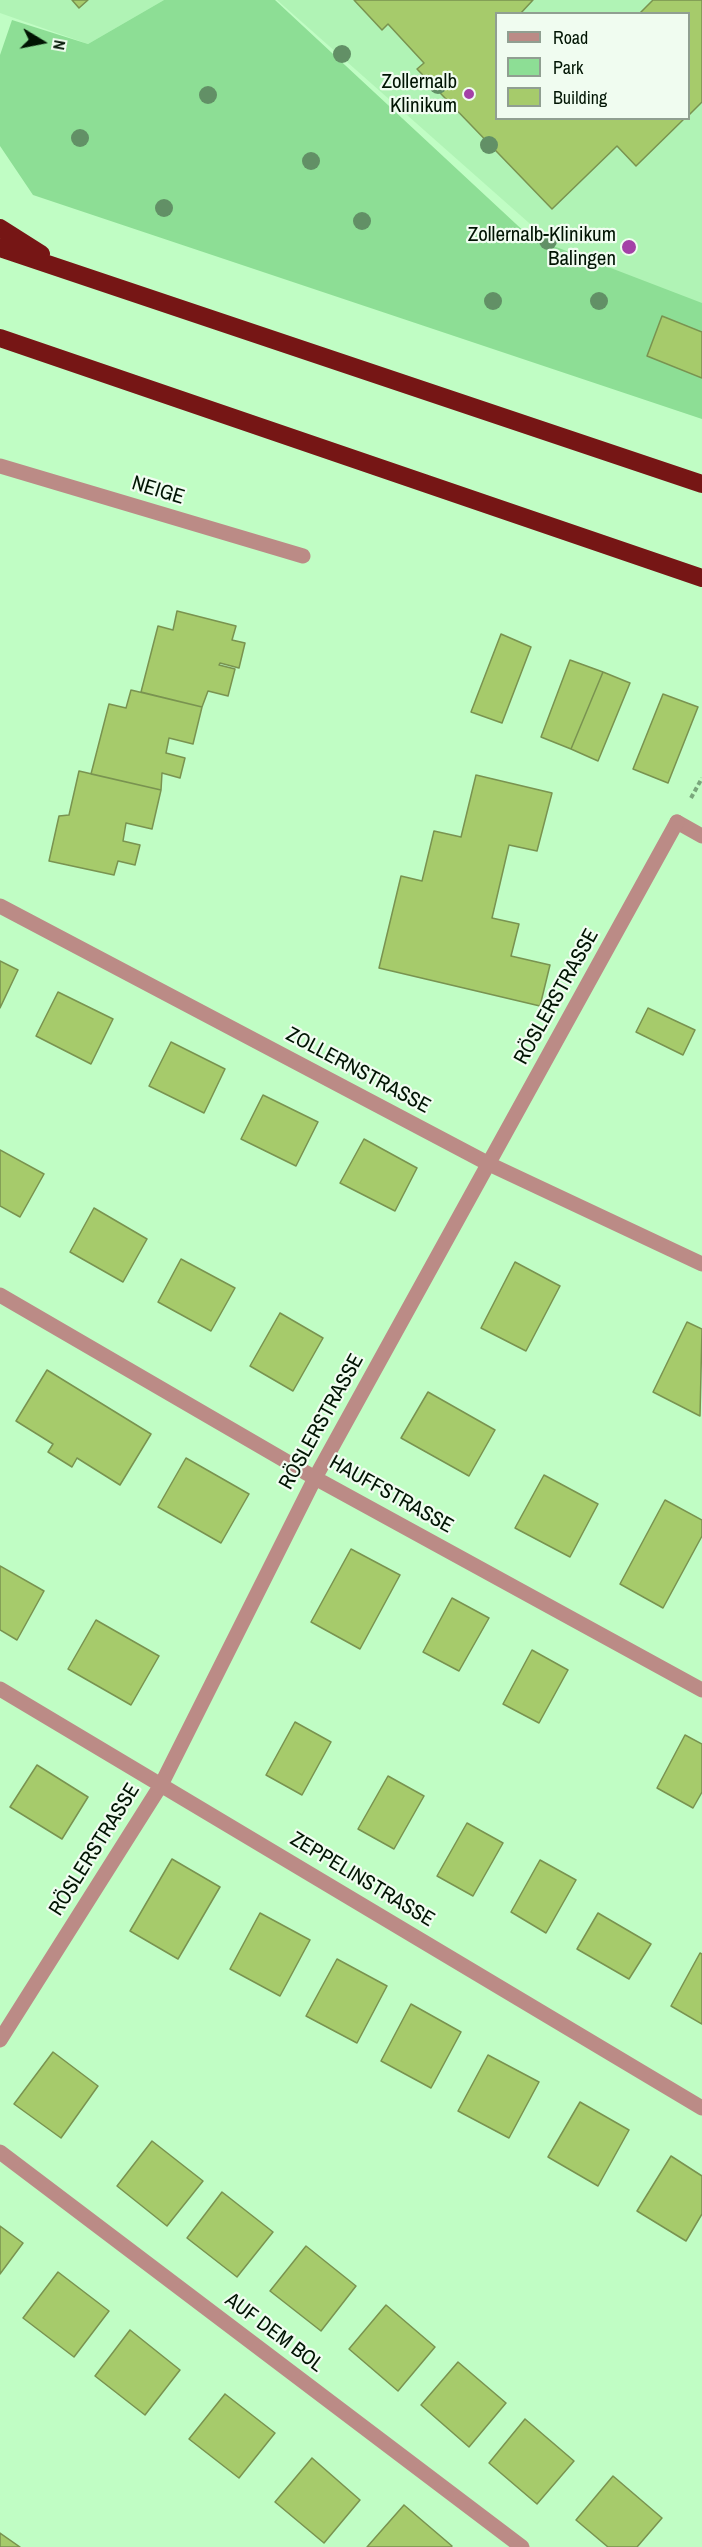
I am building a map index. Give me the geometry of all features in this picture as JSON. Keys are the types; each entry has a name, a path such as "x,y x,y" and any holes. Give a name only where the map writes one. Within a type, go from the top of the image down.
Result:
{"highway":[{"path":"0,228 66,270"},
{"path":"0,248 702,484"},
{"path":"0,338 702,578"}],"street":[{"name":"NEIGE","path":"0,466 303,556"},
{"name":"RÖSLERSTRASSE","path":"0,2040 161,1785 315,1478 677,822 702,836"},
{"name":"ZOLLERNSTRASSE","path":"0,906 489,1164 702,1264"},
{"name":"HAUFFSTRASSE","path":"0,1294 315,1478 702,1690"},
{"name":"ZEPPELINSTRASSE","path":"0,1689 702,2108"},
{"name":"AUF DEM BOL","path":"0,2152 522,2547"}],"shaded area":[{"path":"0,0 164,0 88,44 0,13"},
{"name":"Zollernalb-Klinikum Balingen","path":"277,0 702,0 702,376"}],"green space":[{"path":"164,0 275,0 530,237 702,303 702,419 33,195 0,146 0,55 12,20 88,44"}],"building":[{"path":"72,0 88,0 79,8"},
{"name":"Zollernalb Klinikum","path":"354,0 533,0 522,12 495,12 495,120 683,120 636,166 617,146 552,209 417,69 424,63 388,24 382,30"},
{"path":"653,0 702,0 702,102 690,114 690,12 641,12"},
{"path":"662,316 702,332 702,378 647,356"},
{"path":"177,611 236,626 232,640 245,643 239,668 220,663 219,665 235,669 228,696 208,691 202,707 141,692 158,626 173,630"},
{"path":"501,634 531,647 502,723 471,712"},
{"path":"570,660 603,672 571,749 541,737"},
{"path":"603,672 630,683 598,761 571,749"},
{"path":"131,690 202,707 193,744 169,738 166,753 185,758 180,778 162,773 161,790 91,774 109,704 126,708"},
{"path":"663,694 698,707 668,783 633,769"},
{"path":"79,771 161,790 152,829 126,823 123,841 140,845 135,865 118,861 114,875 49,861 59,816 69,815"},
{"path":"476,775 552,793 537,851 509,845 492,918 519,924 511,956 550,965 540,1006 379,968 401,876 422,881 434,831 461,837"},
{"path":"0,961 18,970 0,1008"},
{"path":"58,992 113,1019 91,1064 36,1036"},
{"path":"648,1008 695,1030 683,1055 636,1032"},
{"path":"171,1042 225,1069 204,1113 149,1086"},
{"path":"263,1095 318,1122 296,1166 241,1139"},
{"path":"364,1139 417,1168 395,1211 340,1183"},
{"path":"0,1150 44,1174 20,1217 0,1206"},
{"path":"94,1208 147,1239 123,1282 70,1252"},
{"path":"181,1259 235,1288 211,1331 158,1302"},
{"path":"515,1262 560,1286 526,1351 481,1328"},
{"path":"280,1313 323,1338 293,1391 250,1366"},
{"path":"687,1322 702,1329 700,1416 653,1392"},
{"path":"47,1370 151,1434 120,1485 77,1458 72,1467 48,1452 53,1444 16,1421"},
{"path":"428,1392 495,1430 469,1476 401,1438"},
{"path":"186,1458 249,1494 221,1543 158,1507"},
{"path":"544,1475 598,1504 570,1557 515,1528"},
{"path":"665,1500 702,1520 702,1536 663,1608 620,1584"},
{"path":"351,1549 400,1575 360,1649 311,1622"},
{"path":"0,1566 44,1591 17,1640 0,1630"},
{"path":"452,1598 489,1618 459,1671 423,1652"},
{"path":"96,1620 159,1656 131,1705 68,1669"},
{"path":"532,1650 568,1670 539,1723 503,1704"},
{"path":"295,1722 331,1742 302,1795 266,1775"},
{"path":"685,1735 702,1744 702,1792 693,1808 657,1788"},
{"path":"37,1765 88,1797 62,1839 10,1807"},
{"path":"388,1776 424,1796 394,1849 358,1829"},
{"path":"467,1823 503,1843 473,1896 437,1876"},
{"path":"172,1859 220,1887 178,1959 130,1931"},
{"path":"540,1860 576,1880 546,1933 511,1912"},
{"path":"260,1913 310,1940 280,1996 230,1969"},
{"path":"598,1913 651,1944 629,1979 577,1949"},
{"path":"700,1953 702,1954 702,2024 671,2006"},
{"path":"337,1959 387,1986 357,2043 306,2016"},
{"path":"411,2004 461,2032 431,2088 381,2061"},
{"path":"53,2052 98,2086 61,2138 14,2104"},
{"path":"488,2055 539,2082 509,2138 458,2111"},
{"path":"580,2102 629,2130 598,2186 548,2157"},
{"path":"152,2141 203,2181 167,2226 117,2186"},
{"path":"671,2156 702,2176 702,2214 686,2241 637,2211"},
{"path":"222,2192 273,2232 237,2277 187,2238"},
{"path":"0,2226 23,2243 0,2274"},
{"path":"306,2246 356,2286 321,2331 270,2291"},
{"path":"58,2272 109,2311 74,2357 23,2318"},
{"path":"386,2305 435,2347 398,2391 349,2349"},
{"path":"130,2330 180,2370 145,2415 95,2376"},
{"path":"458,2362 506,2403 469,2447 421,2405"},
{"path":"225,2394 275,2433 239,2478 189,2439"},
{"path":"525,2419 574,2461 537,2504 489,2463"},
{"path":"312,2458 360,2500 324,2543 275,2502"},
{"path":"613,2476 662,2518 637,2547 608,2547 576,2520"},
{"path":"404,2505 452,2546 367,2547"},
{"path":"0,2533 20,2547 0,2547"}],"place":[{"name":"Zollernalb Klinikum","path":"469,94"},
{"name":"Zollernalb-Klinikum Balingen","path":"629,247"}]}
